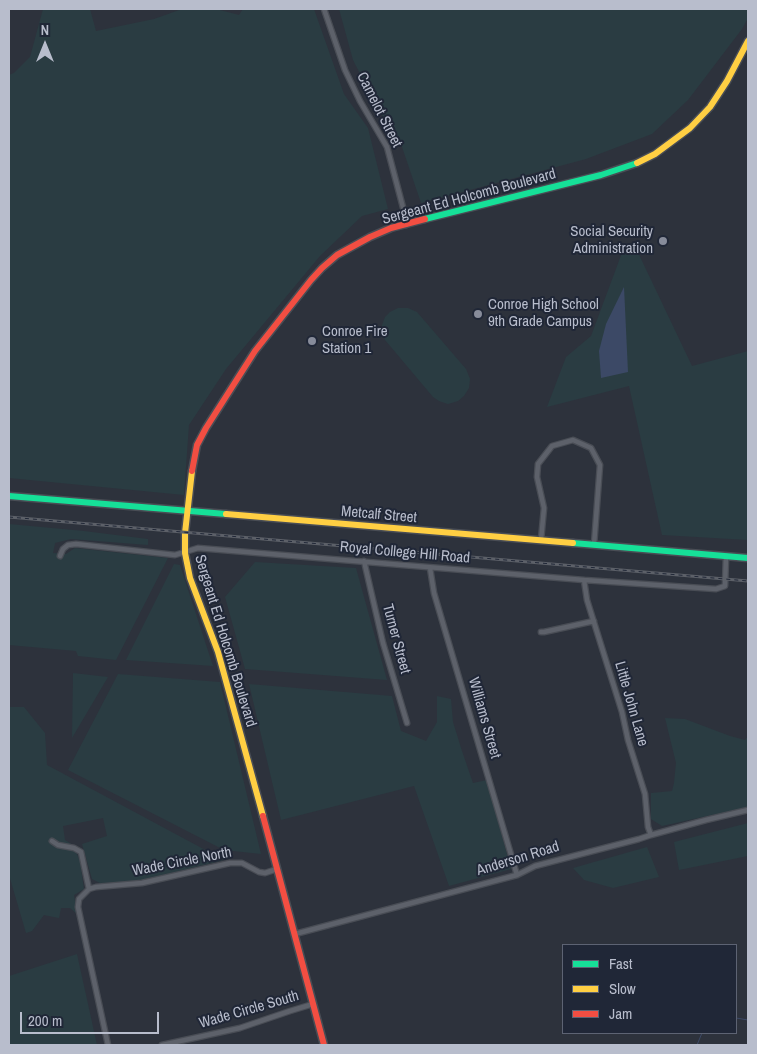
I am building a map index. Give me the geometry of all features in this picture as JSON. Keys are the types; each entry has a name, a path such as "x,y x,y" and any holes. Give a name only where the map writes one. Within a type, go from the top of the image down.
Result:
{"street":[{"name":"Camelot Street","path":"324,9 345,70 360,101 387,147 406,224"},
{"name":"Sergeant Ed Holcomb Boulevard","path":"324,1045 218,652 190,578 185,553 185,533 197,446 206,428 255,351 311,280 337,255 355,244 391,228 608,173 635,164 655,154 690,128 710,107 727,81 748,41"},
{"path":"541,540 544,508 537,477 538,464 552,446 573,440 591,448 600,465 594,545"},
{"name":"Metcalf Street","path":"9,496 748,558"},
{"name":"Royal College Hill Road","path":"60,556 63,549 68,545 76,544 173,555 198,548 584,580 716,588 725,586 726,556"},
{"name":"Turner Street","path":"364,561 383,644 406,723"},
{"name":"Williams Street","path":"430,568 434,593 517,874"},
{"name":"Little John Lane","path":"584,580 587,600 645,794 648,826 651,835"},
{"path":"541,632 594,621"},
{"name":"Anderson Road","path":"295,934 517,874 535,866 748,810"},
{"path":"52,840 58,845 74,848 81,852 89,890 80,899 78,908 108,1045"},
{"name":"Wade Circle North","path":"89,890 96,887 142,883 230,863 242,863 265,873 277,869"},
{"name":"Wade Circle South","path":"162,1045 240,1028 290,1010 314,1004"}],"shaded area":[{"path":"43,9 90,9 96,31 154,19 182,9 216,9 239,15 243,9 314,9 344,94 368,128 388,209 362,216 320,256 226,369 189,425 184,495 9,478 9,75 14,73 30,57"},
{"path":"339,9 748,9 748,18 742,29 688,100 652,134 586,159 421,203 402,147 376,105 353,60"},
{"path":"633,242 692,366 748,351 748,540 662,535 629,386 547,407 566,357 591,336 623,250"},
{"path":"398,308 408,308 417,312 466,369 470,379 469,388 458,401 448,404 433,397 385,340 382,325 385,317"},
{"path":"9,524 148,539 148,545 71,539 55,543 53,553 66,554 75,548 168,558 116,660 78,656 76,651 9,645"},
{"path":"255,562 356,568 387,680 245,669 225,597"},
{"path":"174,564 180,565 213,666 126,660"},
{"path":"73,673 108,677 72,738"},
{"path":"118,674 220,682 261,854 224,850 68,770"},
{"path":"249,684 392,696 401,731 426,741 437,722 437,696 451,699 453,722 473,783 487,780 511,869 449,886 414,786 281,820"},
{"path":"9,707 24,707 45,733 47,765 224,860 134,882 100,883 92,879 82,844 107,836 103,818 63,826 65,840 73,845 80,861 84,889 74,895 77,914 70,908 61,908 59,918 44,915 32,931 26,933 9,875"},
{"path":"665,718 685,719 745,740 748,736 748,807 662,826 651,819 651,793 672,791 674,783 676,763"},
{"path":"748,823 748,856 679,870 674,842"},
{"path":"647,847 659,877 613,888 584,880 573,868"},
{"path":"77,954 97,1045 9,1045 9,976"}],"water":[{"path":"624,287 628,372 601,378 599,351 606,324"}],"waterway":[{"path":"737,1018 748,1020"},
{"path":"697,1045 702,1034"}],"railway":[{"path":"9,517 748,581"}],"traffic: fast":[{"path":"425,219 601,175 637,163"},
{"path":"9,496 226,514"},
{"path":"573,543 748,558"}],"traffic: slow":[{"path":"637,163 655,154 690,128 710,107 727,81 748,41"},
{"path":"192,471 185,533 185,553 190,578 218,652 263,816"},
{"path":"226,514 573,543"}],"traffic: jam":[{"path":"192,471 197,445 255,351 322,268 337,255 370,237 391,228 425,219"},
{"path":"263,816 324,1045"}],"place":[{"name":"Social Security Administration","path":"663,241"},
{"name":"Conroe High School 9th Grade Campus","path":"478,314"},
{"name":"Conroe Fire Station 1","path":"312,341"}]}
